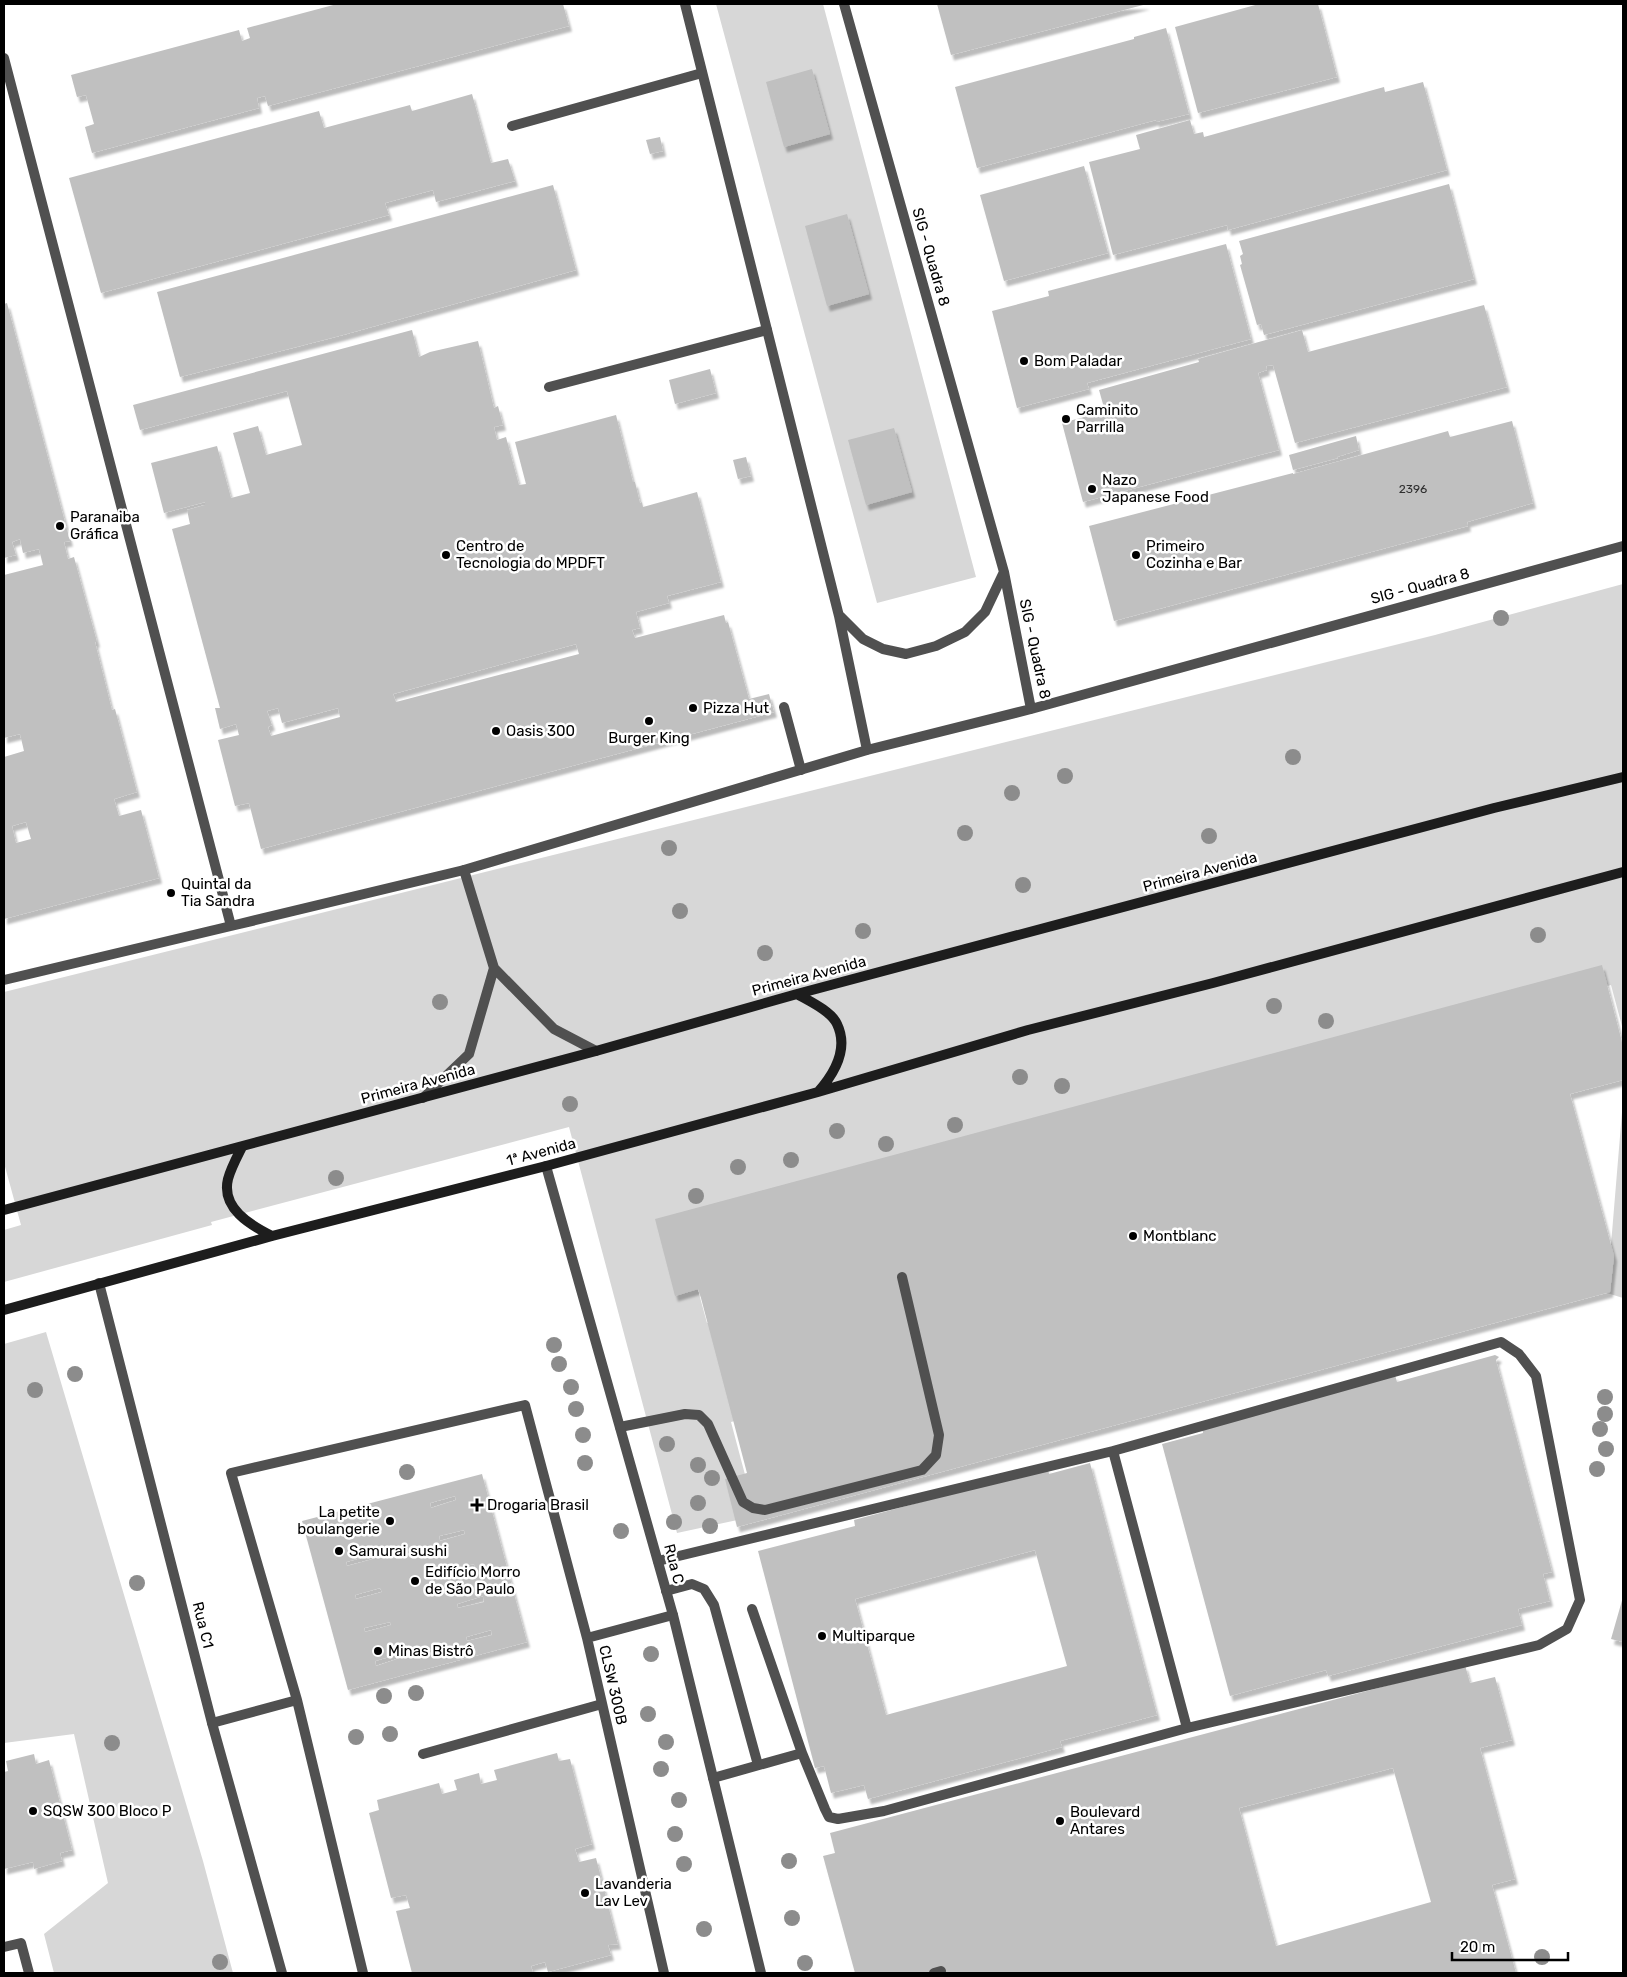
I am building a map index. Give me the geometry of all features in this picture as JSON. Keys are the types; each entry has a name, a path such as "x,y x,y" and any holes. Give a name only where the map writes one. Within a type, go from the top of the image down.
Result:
{"main road":[{"name":"Primeira Avenida","path":"4,1210 596,1051 796,994 1494,808 1623,777"},
{"path":"818,1092 1028,1030 1213,983 1623,872"},
{"path":"796,994 822,1008 837,1023 841,1041 840,1060 832,1077 818,1092"},
{"name":"1ª Avenida","path":"272,1236 546,1166 818,1092"},
{"path":"242,1147 227,1181 229,1195 236,1211 249,1224 272,1236"},
{"path":"4,1310 272,1236"}],"street":[{"path":"685,4 839,616 867,750"},
{"name":"SIG - Quadra 8","path":"844,4 1004,572 1031,709 1623,546"},
{"path":"4,58 231,926"},
{"path":"512,126 702,73"},
{"path":"549,387 767,330"},
{"path":"839,616 863,639 883,649 906,654 936,646 965,632 985,612 1004,572"},
{"path":"784,707 801,770"},
{"path":"4,980 464,870 867,750 1031,709"},
{"path":"464,870 494,968 554,1029 596,1051"},
{"path":"423,1098 469,1054 494,968"},
{"name":"Rua C","path":"546,1166 673,1615 761,1973"},
{"path":"620,1427 685,1414 699,1415 708,1424 743,1502 753,1508 765,1510 922,1470 936,1455 940,1435 902,1277"},
{"name":"Rua C1","path":"100,1283 212,1723 282,1973"},
{"path":"658,1561 1113,1451 1501,1342 1519,1354 1536,1376 1580,1600 1567,1629 1539,1645 1187,1728 884,1811 838,1819 829,1816 825,1809 802,1753 752,1609"},
{"name":"CLSW 300B","path":"297,1700 231,1472 525,1405 587,1638 664,1973"},
{"path":"1113,1451 1187,1728"},
{"path":"666,1591 692,1584 704,1589 714,1605 758,1765"},
{"path":"587,1638 673,1615"},
{"path":"212,1723 297,1700 363,1973"},
{"path":"422,1754 602,1704"},
{"path":"713,1778 802,1753"},
{"path":"4,1947 20,1942 29,1973"}],"shaded area":[{"path":"716,4 823,4 976,577 877,603"},
{"path":"1623,584 1623,1030 1611,985 1502,1014 687,1250 707,1323 812,1295 839,1394 731,1422 756,1516 677,1533 569,1127 211,1222 212,1225 4,1282 4,1230 21,1225 4,1163 4,992 1435,635"},
{"path":"1623,1100 1623,1298 1607,1293"},
{"path":"46,1332 203,1861 233,1973 54,1973 44,1934 108,1883 74,1734 4,1743 4,1344"}],"building":[{"path":"337,4 563,4 569,26 268,106 265,96 257,98 259,108 92,153 85,127 94,124 86,95 77,97 71,75 239,30 242,41 250,38 247,28"},
{"path":"937,4 1147,4 951,55"},
{"path":"1259,4 1318,4 1337,77 1198,113 1175,27"},
{"path":"1166,28 1189,114 1156,122 1156,120 977,168 955,87 1134,39 1134,37"},
{"path":"812,69 830,134 784,147 766,82"},
{"path":"1423,82 1447,170 1228,230 1227,225 1113,255 1089,162 1140,149 1136,135 1190,120 1194,134 1203,132 1204,137 1384,87 1385,92"},
{"path":"472,94 491,163 508,159 515,181 436,202 433,190 385,203 389,215 101,293 69,178 319,111 324,128 410,105 412,111"},
{"path":"660,137 663,151 650,154 646,140"},
{"path":"1084,166 1108,253 1004,281 980,195"},
{"path":"1449,184 1474,279 1264,335 1261,324 1257,325 1240,265 1242,264 1240,256 1243,254 1239,241"},
{"path":"553,185 576,270 343,335 180,377 157,292"},
{"path":"847,214 869,294 827,306 805,226"},
{"path":"1226,244 1251,339 1087,383 1089,389 1017,408 992,311 1049,296 1048,291"},
{"path":"7,303 70,541 64,542 68,559 74,557 97,642 95,642 112,710 115,709 137,792 114,799 119,816 141,810 159,878 4,919 4,757 24,751 20,734 4,738 4,575 43,565 39,549 23,553 20,539 12,542 16,555 4,558 4,304","holes":["26,822 31,839 16,843 12,826"]},
{"path":"1484,305 1507,387 1295,443 1273,365 1266,366 1267,370 1258,373 1279,450 1083,502 1062,423 1105,411 1099,390 1199,362 1198,359 1302,330 1308,352"},
{"path":"412,330 419,357 430,352 478,341 494,408 498,406 503,425 494,427 497,440 506,437 519,485 526,484 515,442 616,415 633,482 635,482 640,503 642,502 643,507 697,492 721,582 667,596 669,603 636,612 640,628 632,630 635,638 724,615 726,623 728,622 749,699 769,694 774,712 261,849 249,803 235,806 218,740 239,735 236,724 220,729 215,708 220,708 172,529 190,524 187,510 205,505 205,502 164,513 151,463 217,446 231,498 250,493 233,433 258,426 266,455 302,445 287,391 140,430 133,405","holes":["576,644 579,654 396,702 393,694","278,708 282,723 338,708 340,717 271,736 268,727 272,725 267,711"]},
{"path":"710,369 716,393 675,404 669,380"},
{"path":"1512,421 1533,503 1467,522 1468,526 1114,621 1089,526 1293,474 1448,431 1450,437"},
{"path":"894,428 912,492 866,505 848,440"},
{"path":"1356,436 1359,450 1338,458 1293,470 1289,455"},
{"path":"746,457 751,476 738,479 733,460"},
{"name":"Montblanc","path":"1602,965 1623,1046 1623,1080 1570,1094 1614,1256 1610,1292 737,1527 725,1479 747,1473 701,1298 698,1289 675,1296 655,1219"},
{"path":"1495,1355 1499,1357 1496,1360 1552,1572 1543,1574 1550,1601 1518,1609 1522,1625 1328,1676 1326,1670 1230,1696 1162,1444 1203,1433 1202,1427 1395,1375 1397,1382"},
{"name":"Multiparque","path":"1090,1463 1157,1715 1060,1741 1062,1747 868,1799 864,1785 831,1793 824,1766 815,1768 758,1551 855,1526 854,1520 1048,1468 1049,1474","holes":["1035,1550 1067,1666 886,1715 855,1599"]},
{"name":"Edifício Morro de São Paulo","path":"482,1474 527,1642 348,1690 302,1521","holes":["455,1496 456,1500 431,1508 430,1503","362,1521 364,1525 338,1532 337,1528","464,1530 465,1534 440,1541 439,1536","372,1555 373,1559 347,1566 346,1562","474,1564 475,1568 448,1574 447,1570","380,1588 382,1592 356,1599 355,1595","483,1596 484,1602 458,1608 457,1604","390,1622 391,1625 365,1632 364,1628","491,1630 492,1635 467,1641 466,1637","396,1655 397,1659 376,1666 375,1661"]},
{"path":"1623,1597 1623,1642 1611,1639"},
{"name":"Boulevard Antares","path":"1465,1665 1470,1683 1495,1677 1512,1740 1480,1748 1515,1879 1492,1885 1516,1973 855,1973 823,1856 835,1853 830,1833","holes":["1393,1768 1431,1902 1276,1946 1239,1808"]},
{"path":"557,1753 559,1761 570,1759 592,1844 575,1849 579,1862 596,1858 618,1944 608,1945 611,1955 548,1972 545,1962 531,1966 533,1973 412,1973 396,1911 410,1908 406,1895 391,1898 369,1813 379,1810 377,1800 439,1783 442,1794 457,1790 454,1780 479,1773 481,1784 497,1780 494,1770"},
{"name":"SQSW 300 Bloco P","path":"34,1754 36,1764 49,1760 72,1850 60,1853 62,1861 34,1869 33,1862 4,1869 4,1772 8,1771 6,1761"}],"place":[{"name":"Bom Paladar","path":"1024,361"},
{"name":"Caminito Parrilla","path":"1066,419"},
{"name":"Nazo Japanese Food","path":"1092,489"},
{"name":"Paranaiba Gráfica","path":"60,526"},
{"name":"Centro de Tecnologia do MPDFT","path":"446,555"},
{"name":"Primeiro Cozinha e Bar","path":"1136,555"},
{"name":"Pizza Hut","path":"693,708"},
{"name":"Burger King","path":"649,721"},
{"name":"Oasis 300","path":"496,731"},
{"name":"Quintal da Tia Sandra","path":"171,893"},
{"name":"Montblanc","path":"1133,1236"},
{"name":"Drogaria Brasil","path":"477,1505"},
{"name":"La petite boulangerie","path":"390,1521"},
{"name":"Samurai sushi","path":"339,1551"},
{"name":"Edifício Morro de São Paulo","path":"415,1581"},
{"name":"Multiparque","path":"822,1636"},
{"name":"Minas Bistrô","path":"378,1651"},
{"name":"SQSW 300 Bloco P","path":"33,1811"},
{"name":"Boulevard Antares","path":"1060,1821"},
{"name":"Lavanderia Lav Lev","path":"585,1893"}]}
